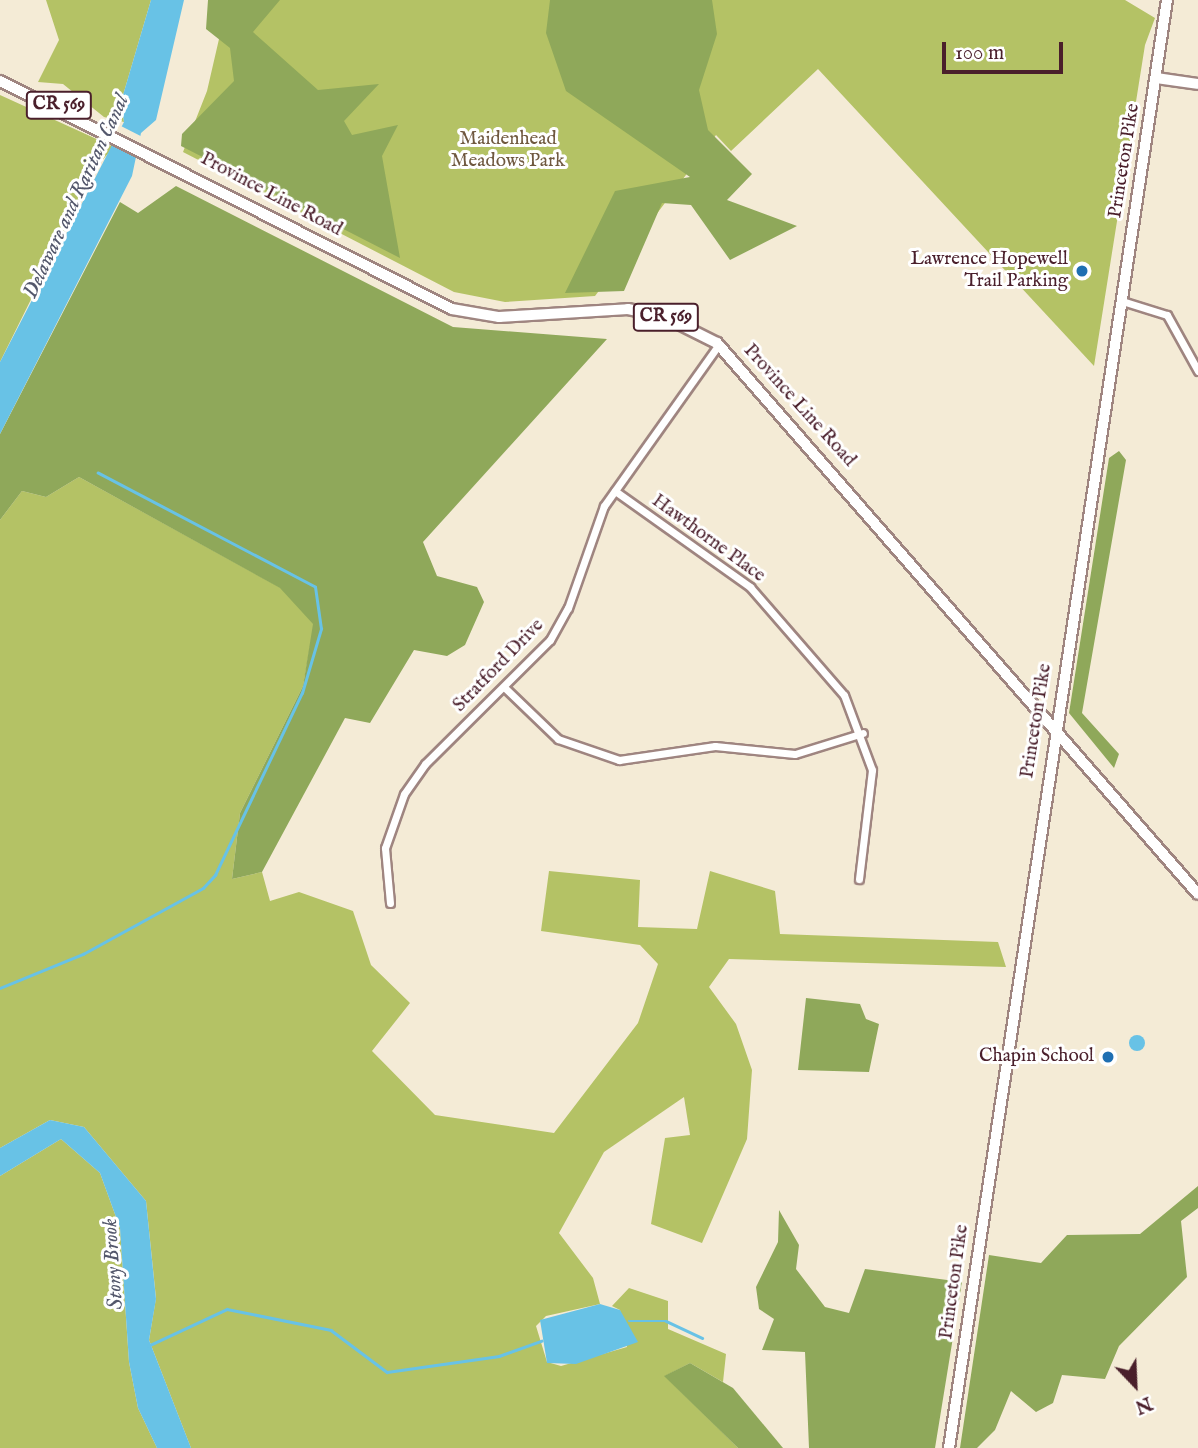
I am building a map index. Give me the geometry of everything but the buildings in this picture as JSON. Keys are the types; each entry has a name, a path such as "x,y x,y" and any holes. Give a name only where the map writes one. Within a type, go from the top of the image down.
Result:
{"main road":[{"name":"Princeton Pike","path":"949,1448 1054,723 1167,0"},
{"path":"1156,78 1198,84"},
{"name":"Province Line Road","path":"0,81 143,147 467,314 628,309 674,320 719,344 1054,723 1198,894"}],"street":[{"path":"1122,301 1167,314 1198,371"},
{"name":"Stratford Drive","path":"390,902 383,863 404,794 425,764 504,687 560,624 596,523 615,491 719,344"},
{"name":"Hawthorne Place","path":"615,491 766,603 835,681 863,733 873,786 859,879"},
{"path":"504,687 558,739 619,760 715,746 795,754 863,733"}],"green space":[{"path":"46,0 151,0 121,102 124,122 104,117 63,84 38,82 59,40"},
{"path":"208,0 280,0 253,32 318,90 379,84 344,121 352,135 398,125 382,156 400,258 181,146 182,134 234,81 230,48 206,29"},
{"name":"Maidenhead Meadows Park","path":"228,0 1125,0 1155,18 1145,45 1094,366 818,69 731,151 716,135 595,296 505,302 454,292 183,152 207,91"},
{"path":"550,0 712,0 717,34 699,90 708,130 752,174 727,200 797,226 730,260 691,205 662,203 624,291 565,293 615,191 690,177 566,91 546,33"},
{"path":"0,95 114,147 97,166 0,362"},
{"path":"176,186 453,327 607,339 423,542 437,576 477,587 484,602 465,645 447,656 414,650 370,723 345,718 262,872 232,879 240,813 303,686 313,624 280,588 79,477 46,497 22,491 0,520 0,434 120,202 138,213"},
{"path":"1119,451 1126,460 1082,713 1119,754 1114,768 1069,713 1109,458"},
{"path":"79,477 281,588 314,624 303,686 240,813 232,879 262,872 270,901 299,892 353,911 371,965 410,1003 372,1051 435,1115 554,1133 638,1023 658,964 640,945 541,931 549,871 640,880 638,927 697,929 710,871 775,891 780,934 998,942 1006,967 729,959 709,987 736,1024 752,1070 747,1139 702,1243 651,1224 665,1138 690,1135 684,1097 604,1152 559,1233 593,1278 600,1304 546,1316 536,1326 547,1362 561,1366 627,1347 620,1310 612,1306 629,1288 668,1301 668,1329 726,1354 723,1382 690,1363 665,1376 738,1448 191,1448 149,1340 156,1298 146,1201 84,1127 50,1120 0,1148 0,520 22,491 46,497"},
{"path":"806,998 860,1004 866,1019 879,1024 869,1072 798,1070"},
{"path":"61,1139 100,1173 120,1228 129,1362 138,1408 157,1448 0,1448 0,1176"},
{"path":"1198,1186 1198,1208 1181,1221 1187,1277 1119,1346 1105,1379 1062,1375 1053,1403 1036,1412 1011,1391 995,1430 977,1448 960,1448 989,1255 1041,1263 1067,1235 1140,1234"},
{"path":"779,1210 799,1245 796,1269 825,1307 849,1313 865,1269 962,1282 935,1448 809,1448 805,1352 762,1350 774,1319 759,1309 756,1287 778,1242"},
{"path":"690,1363 733,1388 783,1448 738,1448 664,1376"}],"water":[{"path":"151,0 184,0 156,120 141,133 132,176 0,434 0,362 124,122 121,102"},
{"path":"1137,1035 1143,1037 1143,1049 1137,1051 1131,1049 1129,1043 1131,1037"},
{"name":"Stony Brook","path":"50,1120 84,1127 146,1201 156,1299 149,1340 191,1448 157,1448 138,1408 129,1362 120,1228 100,1173 61,1139 0,1176 0,1148"},
{"path":"600,1304 620,1310 638,1342 576,1364 547,1363 540,1320"}],"pier":[{"path":"119,125 143,137 134,154 110,142"}],"waterway":[{"path":"0,988 83,954 203,888 215,875 302,693 321,629 315,587 98,473"},
{"path":"148,1346 227,1309 331,1330 387,1372 499,1356 541,1341"},
{"path":"629,1321 666,1321 702,1338"}],"place":[{"name":"Lawrence Hopewell Trail Parking","path":"1082,271"},
{"name":"Chapin School","path":"1108,1057"}],"water label":[{"name":"Delaware and Raritan Canal","path":"77,197"}]}
